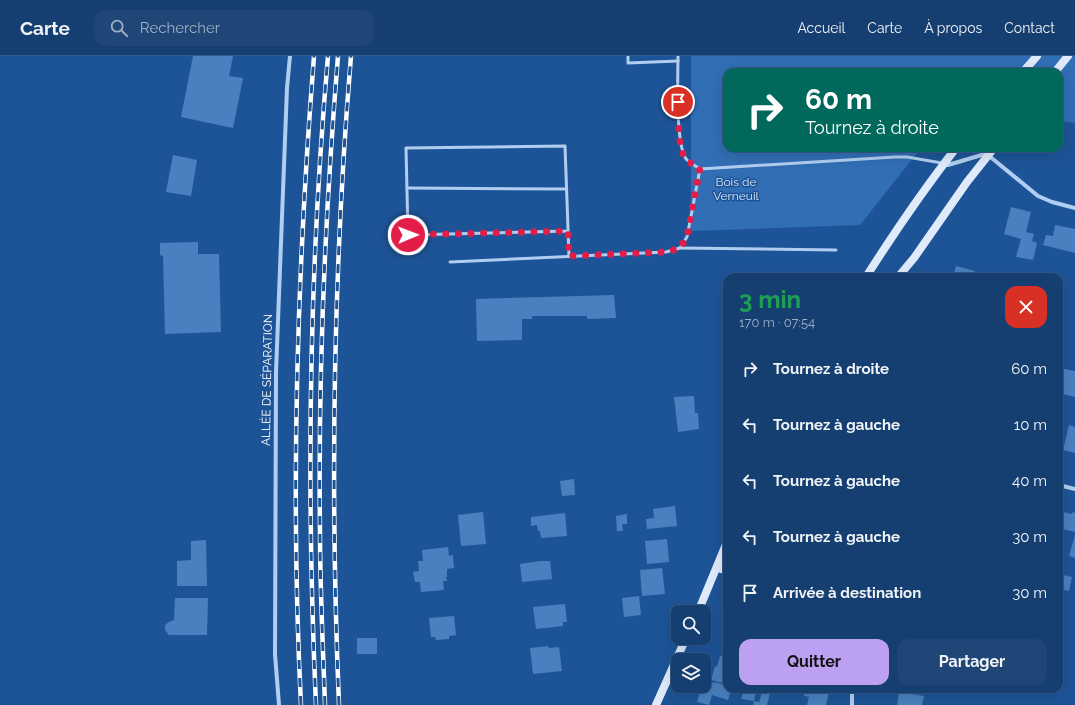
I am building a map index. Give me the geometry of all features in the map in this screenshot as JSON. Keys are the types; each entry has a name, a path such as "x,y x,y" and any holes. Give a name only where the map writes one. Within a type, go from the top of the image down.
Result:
{"main road":[{"path":"1026,68 1037,56"},
{"path":"1058,68 1068,56"},
{"path":"869,273 918,199 953,152"},
{"path":"901,273 914,258 967,182 991,152"},
{"path":"701,605 723,552"},
{"path":"703,601 723,564"},
{"path":"656,705 683,645"}],"street":[{"name":"ALLÉE DE SÉPARATION","path":"279,705 275,654 276,372 286,96 290,56"},
{"path":"944,164 948,165 983,154 988,155 1038,196 1052,202 1075,208"},
{"path":"1063,486 1075,489"},
{"path":"852,693 852,705"}],"lane":[{"path":"628,56 628,63 678,62"},
{"path":"678,56 679,130 682,149 686,159 700,168 894,157 907,157 944,164"},
{"path":"568,231 408,235 406,148 565,146 569,256"},
{"path":"680,248 687,237 700,168"},
{"path":"407,188 566,189"},
{"path":"450,262 666,252 680,248 836,250"}],"green space":[{"name":"Bois de Verneuil","path":"691,56 1075,56 1075,123 1063,122 1063,68 723,68 723,152 918,152 860,225 691,231"}],"building":[{"path":"193,56 233,56 229,76 243,78 233,128 181,117"},
{"path":"173,155 197,160 191,196 166,192"},
{"path":"1011,207 1031,212 1026,232 1034,234 1032,241 1037,243 1033,260 1016,257 1021,239 1004,234"},
{"path":"1055,225 1075,229 1075,253 1043,245 1046,235 1053,236"},
{"path":"198,242 198,254 219,254 221,332 165,334 163,256 160,255 160,243"},
{"path":"956,266 975,271 975,273 954,273"},
{"path":"614,295 616,318 587,319 587,316 532,316 532,319 522,319 522,340 477,341 476,299"},
{"path":"1063,369 1075,371 1075,397 1063,394"},
{"path":"694,396 695,413 698,413 699,429 678,432 674,397"},
{"path":"1069,425 1075,427 1075,453 1063,450"},
{"path":"574,479 575,495 562,496 560,481"},
{"path":"675,506 677,526 647,529 646,519 654,518 653,509"},
{"path":"483,512 486,544 461,546 458,515"},
{"path":"1063,512 1072,514 1072,512 1075,513 1075,532 1063,529"},
{"path":"565,513 567,536 541,538 537,525 531,526 531,517"},
{"path":"627,514 627,524 622,524 623,531 617,531 616,516"},
{"path":"1075,535 1075,558 1069,556"},
{"path":"667,539 669,562 647,564 645,541"},
{"path":"206,540 207,586 177,586 177,561 191,560 191,541"},
{"path":"448,547 449,556 453,555 454,568 447,569 447,581 443,581 444,590 421,592 420,582 415,582 413,572 419,571 418,561 423,561 422,550"},
{"path":"550,561 552,579 522,582 520,564"},
{"path":"662,568 665,594 642,596 640,570"},
{"path":"1063,575 1072,577 1069,591 1063,590"},
{"path":"639,596 641,615 624,617 622,598"},
{"path":"175,598 208,598 207,635 169,635 165,630 165,625 174,620"},
{"path":"565,604 567,622 563,622 563,626 536,629 533,607"},
{"path":"454,616 456,635 449,636 449,639 436,640 435,637 431,637 429,618"},
{"path":"357,638 377,638 377,654 357,654"},
{"path":"548,646 549,648 559,647 562,671 533,674 530,648"},
{"path":"720,656 723,657 723,683 711,680 715,666 717,667"},
{"path":"711,682 723,685 723,693 730,693 728,700 712,695 709,705 697,702 700,693 711,693"},
{"path":"743,693 756,693 754,701 741,699"},
{"path":"762,693 770,693 767,705 753,705 754,701 759,702"},
{"path":"805,693 829,693 826,705 807,705 809,697 804,696"},
{"path":"899,693 924,696 922,705 897,705"}],"railway":[{"path":"301,705 296,543 297,380 303,218 314,56"},
{"path":"316,705 311,543 311,380 317,218 328,56"},
{"path":"325,705 320,554 321,353 329,175 338,56"},
{"path":"339,705 336,624 334,462 335,380 340,218 351,56"}],"route":[{"path":"408,235 568,231 569,256 666,252 680,248 687,237 700,168 686,159 682,149 679,130 678,102"}]}
